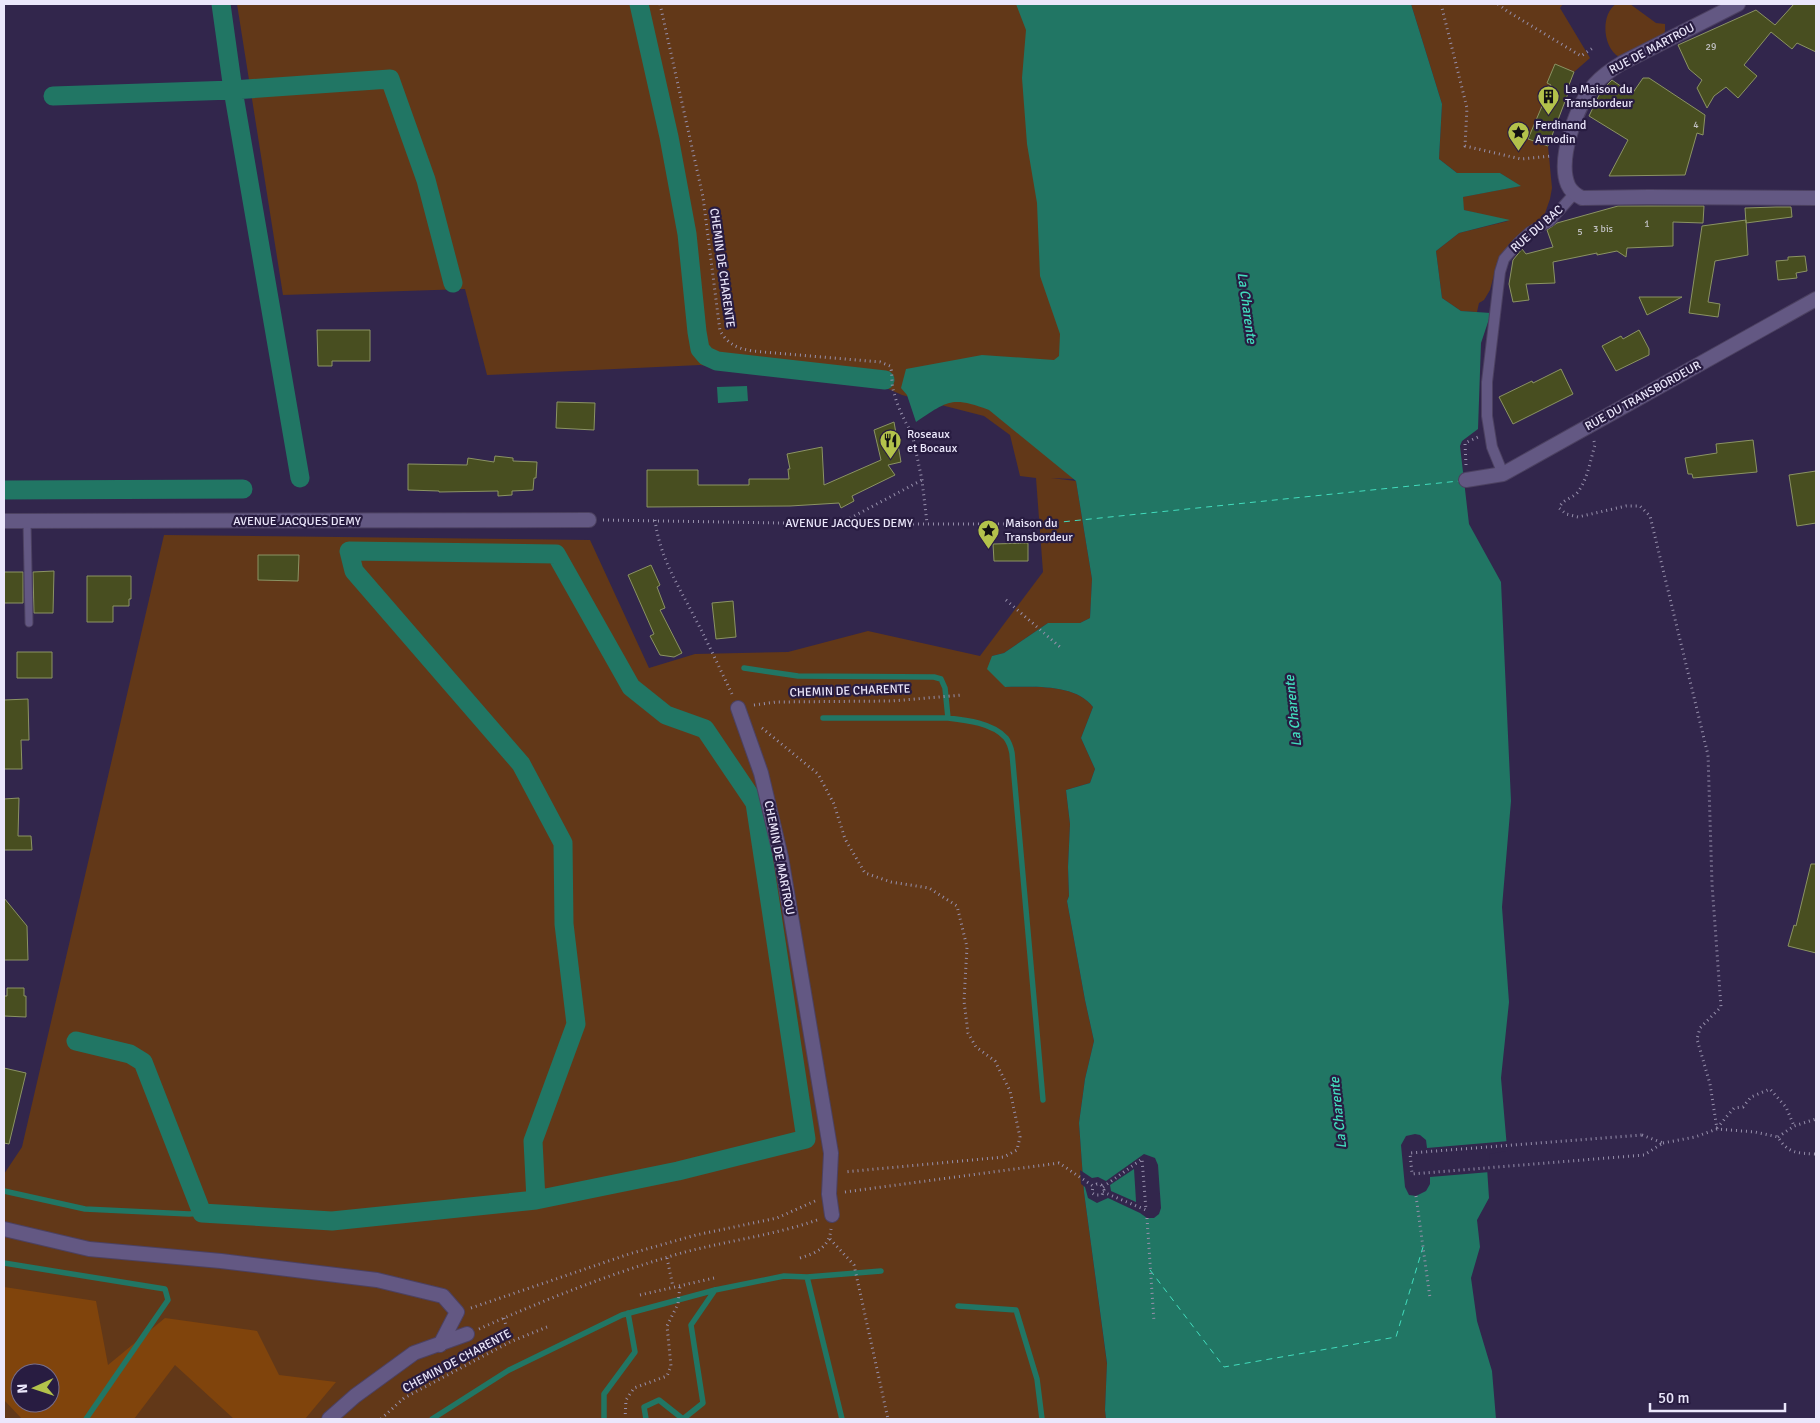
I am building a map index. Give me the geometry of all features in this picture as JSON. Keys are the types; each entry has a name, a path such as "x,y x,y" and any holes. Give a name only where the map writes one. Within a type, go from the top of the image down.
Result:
{"street":[{"name":"RUE DE MARTROU","path":"1574,194 1568,185 1565,156 1568,138 1582,105 1594,85 1607,72 1738,4"},
{"name":"RUE DU BAC","path":"1503,474 1492,447 1489,432 1487,382 1497,290 1504,259 1530,232 1550,221 1574,194 1582,198 1816,198"},
{"name":"RUE DU TRANSBORDEUR","path":"1466,480 1503,474 1816,299"},
{"name":"AVENUE JACQUES DEMY","path":"4,521 589,520"},
{"name":"CHEMIN DE MARTROU","path":"738,708 761,773 781,858 831,1153 829,1194 832,1216"},
{"path":"4,1229 89,1249 221,1261 377,1280 443,1296 457,1312 440,1345"},
{"path":"329,1419 355,1396 414,1353 467,1334"}],"lane":[{"path":"27,521 29,623"}],"path":[{"name":"CHEMIN DE CHARENTE","path":"660,4 704,196 720,331 726,341 736,347 762,352 880,362 890,366 892,370 893,391 912,432 922,480 927,523"},
{"path":"1440,4 1467,108 1465,146 1521,159 1565,156"},
{"path":"1498,4 1506,11 1581,56 1593,48"},
{"path":"1590,426 1595,445 1586,480 1576,495 1562,502 1559,508 1566,514 1578,517 1626,506 1640,506 1650,516 1708,755 1712,884 1721,1007 1700,1028 1697,1039 1710,1084 1716,1128"},
{"path":"1466,480 1465,443 1489,432"},
{"path":"840,524 922,480"},
{"name":"AVENUE JACQUES DEMY","path":"589,520 840,524 1042,524"},
{"path":"655,520 658,540 668,568 738,708"},
{"path":"1006,600 1060,647"},
{"name":"CHEMIN DE CHARENTE","path":"738,708 776,702 853,702 962,695"},
{"path":"760,726 818,774 834,804 845,839 865,873 891,882 929,888 958,906 967,947 964,1001 968,1033 976,1047 995,1061 1010,1091 1020,1137 1017,1150 1004,1158 830,1173"},
{"path":"1662,1143 1642,1134 1410,1153 1412,1174 1644,1155 1662,1143 1695,1137 1716,1128 1734,1108 1743,1107 1751,1097 1770,1088 1786,1108 1794,1126"},
{"path":"1778,1137 1794,1126 1816,1119"},
{"path":"1716,1128 1755,1132 1778,1137 1784,1146 1794,1152 1816,1154"},
{"path":"457,1312 628,1254 696,1235 776,1218 829,1194 1060,1163 1093,1186 1097,1184 1103,1190 1146,1210 1142,1159 1103,1190 1098,1196 1092,1193 1093,1186"},
{"path":"1416,1196 1430,1298"},
{"path":"467,1334 574,1289 667,1258 730,1241 796,1227 832,1216 830,1239 817,1253 800,1258"},
{"path":"1147,1218 1154,1322"},
{"path":"830,1239 854,1264 888,1419"},
{"path":"667,1258 673,1288"},
{"path":"640,1295 714,1278"},
{"path":"625,1419 626,1400 634,1388 667,1376 671,1366 667,1326 678,1304 680,1286"},
{"path":"504,1318 510,1342"},
{"name":"CHEMIN DE CHARENTE","path":"381,1419 404,1398 510,1342 547,1327"}],"shaded area":[{"path":"237,4 1037,4 1064,368 1000,401 1074,479 1051,478 1076,481 1092,579 1090,618 1080,623 1048,623 1004,653 992,656 1005,687 1040,687 1064,690 1085,699 1093,707 1081,738 1095,769 1090,783 1066,790 1070,824 1069,896 1067,901 1094,1041 1085,1079 1079,1123 1084,1192 1107,1364 1106,1419 4,1419 4,1174 22,1147 164,535 590,540 649,668 695,654 788,652 868,631 980,656 1043,572 1036,478 1020,476 1010,435 984,416 902,395 882,386 700,365 487,375 465,289 283,295"},
{"path":"1411,4 1563,4 1560,8 1590,58 1574,72 1548,146 1552,188 1543,219 1519,235 1501,255 1490,290 1484,300 1479,303 1477,312 1461,311 1442,298 1436,251 1459,233 1508,221 1464,210 1462,197 1520,186 1500,173 1457,173 1439,159 1442,104"},
{"path":"1616,4 1630,4 1656,23 1665,24 1662,38 1619,57 1610,46 1606,31 1607,16"},
{"path":"4,1287 96,1301 108,1365 165,1318 257,1331 279,1375 336,1382 305,1419 234,1419 175,1365 134,1419 22,1419 16,1413 60,1413 60,1363 10,1363 10,1406 4,1400"}],"water":[{"name":"La Charente","path":"1016,4 1411,4 1442,104 1439,159 1457,173 1500,173 1521,186 1463,197 1464,210 1510,220 1459,233 1436,251 1442,298 1461,311 1491,313 1481,343 1478,429 1462,441 1460,446 1469,524 1501,582 1511,801 1502,907 1509,1002 1501,1078 1507,1148 1486,1152 1489,1198 1477,1220 1480,1247 1471,1278 1477,1321 1492,1371 1496,1419 1106,1419 1107,1363 1084,1192 1079,1123 1085,1079 1094,1041 1067,901 1069,896 1070,824 1066,790 1090,783 1095,769 1081,738 1093,707 1085,699 1064,690 1040,687 1005,687 987,669 992,656 1004,653 1048,623 1080,623 1090,618 1092,579 1076,481 989,410 966,403 950,403 943,405 916,422 907,395 901,388 906,369 982,355 1054,360 1059,356 1060,334 1040,276 1037,203 1027,144 1022,78 1026,30"},
{"path":"747,386 748,401 718,403 717,387"}],"pier":[{"path":"1420,1135 1426,1140 1427,1148 1509,1141 1509,1149 1489,1154 1490,1172 1430,1177 1430,1184 1426,1191 1416,1196 1409,1195 1405,1187 1401,1145 1406,1136"},
{"path":"1144,1154 1155,1158 1158,1165 1161,1208 1159,1214 1154,1218 1147,1218 1108,1198 1097,1203 1088,1198 1085,1187 1081,1184 1080,1170 1092,1178 1098,1177 1106,1181","holes":["1134,1169 1136,1202 1111,1191 1110,1185"]}],"building":[{"path":"1794,4 1816,4 1816,52 1797,43 1792,49 1771,32 1744,65 1757,76 1738,98 1726,87 1714,96 1707,108 1697,88 1702,80 1689,69 1678,45 1756,10 1775,25"},
{"name":"La Maison du Transbordeur","path":"1555,64 1574,72 1567,90 1569,91 1548,146 1528,139 1551,85 1547,83"},
{"path":"1643,78 1649,78 1705,115 1703,135 1697,133 1685,175 1609,176 1628,140 1589,116 1601,91 1612,80 1632,94"},
{"path":"1618,206 1704,206 1703,223 1673,222 1673,246 1627,248 1626,257 1617,251 1553,262 1555,283 1526,284 1529,300 1513,302 1509,284 1513,260 1522,249 1526,254 1553,247 1547,230 1557,223"},
{"path":"1791,207 1792,217 1746,223 1745,208"},
{"path":"1746,220 1748,255 1715,261 1708,302 1720,304 1718,317 1689,313 1702,226"},
{"path":"1805,256 1807,271 1796,273 1797,278 1778,280 1776,261 1788,260 1788,257"},
{"path":"1639,297 1682,297 1647,315"},
{"path":"317,330 370,330 370,361 332,361 332,366 318,366"},
{"path":"1639,330 1649,349 1649,355 1616,371 1602,346 1621,336 1623,339"},
{"path":"1561,369 1573,394 1513,424 1499,397"},
{"path":"557,402 595,403 594,430 556,428"},
{"path":"894,422 901,462 888,465 895,475 852,496 854,501 841,508 839,503 790,506 647,507 647,470 698,470 698,485 749,485 749,479 789,479 788,469 790,469 787,454 822,447 824,485 881,460 874,430"},
{"path":"1753,440 1757,472 1693,478 1692,474 1688,474 1685,458 1717,453 1716,444"},
{"path":"495,456 513,458 513,461 537,462 533,490 512,491 512,495 498,496 498,491 439,492 408,490 408,464 467,465 468,458 494,462"},
{"path":"1816,471 1816,523 1797,526 1789,475"},
{"path":"1028,543 1028,561 994,561 993,544"},
{"path":"258,555 299,555 298,581 258,580"},
{"path":"651,565 660,585 657,587 665,608 660,610 682,653 674,657 660,655 650,636 654,634 628,575"},
{"path":"54,571 53,613 34,613 33,572"},
{"path":"4,572 23,572 23,603 4,603"},
{"path":"87,576 131,576 131,599 129,599 129,606 113,606 113,622 87,622"},
{"path":"733,601 736,637 716,639 712,603"},
{"path":"17,652 52,652 52,678 17,678"},
{"path":"28,699 29,740 21,740 22,769 4,769 4,700"},
{"path":"19,798 18,836 31,836 32,850 4,850 4,799"},
{"path":"1811,864 1816,864 1816,953 1788,946 1794,925 1796,926"},
{"path":"4,898 27,926 28,960 4,960"},
{"path":"7,988 24,988 26,1017 4,1016 4,996 7,996"},
{"path":"4,1068 26,1073 9,1144 4,1143"}],"waterway":[{"path":"221,4 233,90 300,478"},
{"path":"639,4 669,137 687,234 700,349 706,356 717,361 885,380"},
{"path":"53,96 233,90 390,79 426,180 453,283"},
{"path":"4,490 243,489"},
{"path":"76,1041 130,1054 143,1062 202,1213 332,1221 536,1200 678,1171 806,1139 755,803 705,729 666,715 631,687 556,554 349,551 354,571 521,764 563,843 564,924 576,1024 533,1141 536,1200"},
{"path":"744,668 798,676 934,677 941,679 945,688 948,718"},
{"path":"823,718 948,718 971,721 1001,733 1010,745 1043,1100"},
{"path":"4,1191 85,1209 202,1213"},
{"path":"4,1263 165,1289 168,1300 86,1419"},
{"path":"432,1419 509,1370 622,1315 715,1290 784,1276 807,1277 881,1271"},
{"path":"807,1277 842,1419"},
{"path":"683,1419 703,1403 691,1325 715,1290"},
{"path":"958,1306 1016,1310 1037,1379 1042,1419"},
{"path":"604,1419 604,1394 635,1352 628,1313"},
{"path":"646,1419 644,1407 659,1400 683,1419"}],"ferry route":[{"path":"1042,524 1459,481"},
{"path":"1150,1270 1224,1367 1396,1337 1423,1247"}],"place":[{"name":"La Maison du Transbordeur","path":"1549,115"},
{"name":"Ferdinand Arnodin","path":"1519,151"},
{"name":"Roseaux et Bocaux","path":"891,460"},
{"name":"Maison du Transbordeur","path":"989,549"}]}
